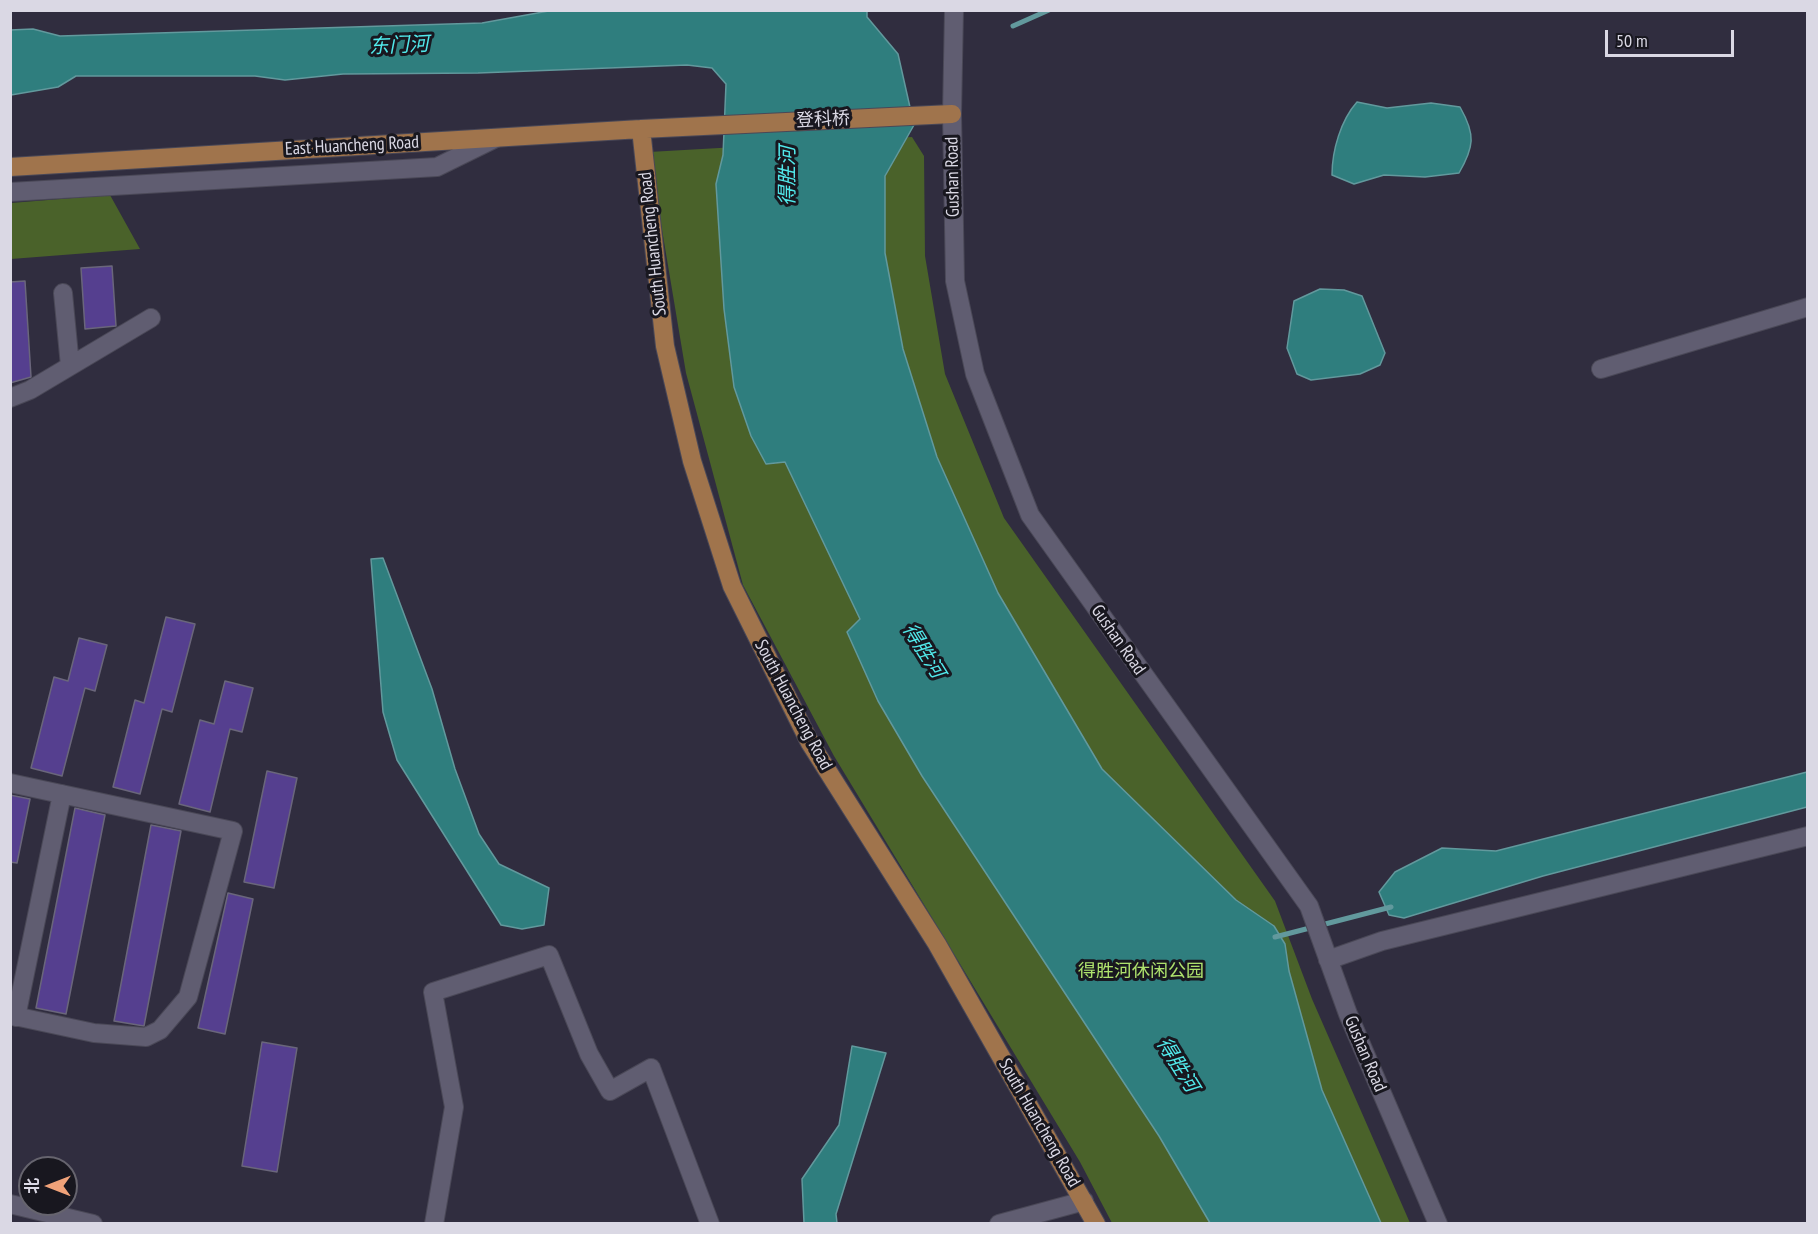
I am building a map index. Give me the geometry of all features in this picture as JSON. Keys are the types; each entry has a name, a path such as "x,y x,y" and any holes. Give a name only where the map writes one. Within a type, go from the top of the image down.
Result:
{"main road":[{"name":"登科桥","path":"693,127 952,114"},
{"name":"East Huancheng Road","path":"10,167 693,127"},
{"name":"South Huancheng Road","path":"641,129 665,346 692,461 732,586 810,743 937,944 1096,1224"}],"street":[{"name":"Gushan Road","path":"954,10 952,114 955,281 975,374 1030,515 1309,906 1348,1014 1438,1224"},
{"path":"10,192 437,167 497,138"},
{"path":"63,293 70,366"},
{"path":"1601,369 1808,307"},
{"path":"10,398 30,390 151,318"},
{"path":"10,783 62,794 233,831 188,998 159,1030 146,1037 94,1033 13,1016 62,794"},
{"path":"1329,960 1383,940 1808,836"},
{"path":"434,1224 454,1107 433,992 549,955 589,1054 610,1091 651,1068 710,1224"},
{"path":"999,1224 1084,1201"},
{"path":"11,1210 93,1224"}],"green space":[{"name":"得胜河休闲公园","path":"912,137 924,156 925,256 945,374 1004,518 1275,901 1312,999 1410,1223 1112,1223 1080,1162 834,756 743,585 686,373 649,152"},
{"path":"110,195 140,249 11,259 11,203"}],"water":[{"name":"得胜河休闲公园","path":"554,10 867,11 867,17 898,54 914,125 885,176 885,253 903,349 937,457 998,593 1102,769 1236,900 1274,926 1285,944 1289,971 1322,1090 1381,1223 1210,1223 1159,1136 922,776 878,701 847,632 860,619 785,462 766,464 751,436 734,387 724,309 716,184 723,155 726,84 712,68 687,65 478,73 343,74 285,80 255,76 76,76 58,87 11,95 10,30 33,29 60,36 482,23"},
{"path":"1357,102 1387,108 1431,103 1460,107 1469,125 1471,141 1468,156 1459,173 1425,177 1384,175 1354,184 1332,175 1338,136 1346,117"},
{"path":"1320,289 1344,290 1362,296 1385,353 1380,365 1360,374 1311,380 1297,374 1287,348 1294,301"},
{"path":"383,558 432,689 455,769 479,834 499,864 549,888 544,925 522,929 501,925 397,760 383,712 371,559"},
{"path":"1807,772 1807,807 1543,876 1404,918 1389,915 1379,892 1395,872 1442,848 1496,851"},
{"path":"852,1046 886,1053 836,1214 837,1223 804,1223 802,1179 839,1125"}],"building":[{"path":"112,266 116,326 85,329 81,268"},
{"path":"25,281 31,377 10,383 10,282"},
{"path":"166,617 195,624 172,712 162,709 140,794 113,787 135,700 144,703"},
{"path":"79,638 107,645 95,691 85,688 62,776 31,768 54,677 68,681"},
{"path":"225,681 253,688 242,732 230,729 210,812 179,804 200,720 214,724"},
{"path":"267,771 297,778 274,888 244,882"},
{"path":"10,795 30,799 17,863 10,862"},
{"path":"75,808 105,815 66,1014 36,1008"},
{"path":"151,825 181,831 144,1026 114,1021"},
{"path":"228,893 253,899 225,1034 198,1028"},
{"path":"262,1042 297,1048 277,1172 242,1166"}],"waterway":[{"path":"1013,26 1049,10"},
{"path":"1275,937 1391,907"}],"water label":[{"name":"东门河","path":"399,46"},
{"name":"得胜河","path":"788,176"},
{"name":"得胜河","path":"923,651"},
{"name":"得胜河","path":"1177,1065"}]}
